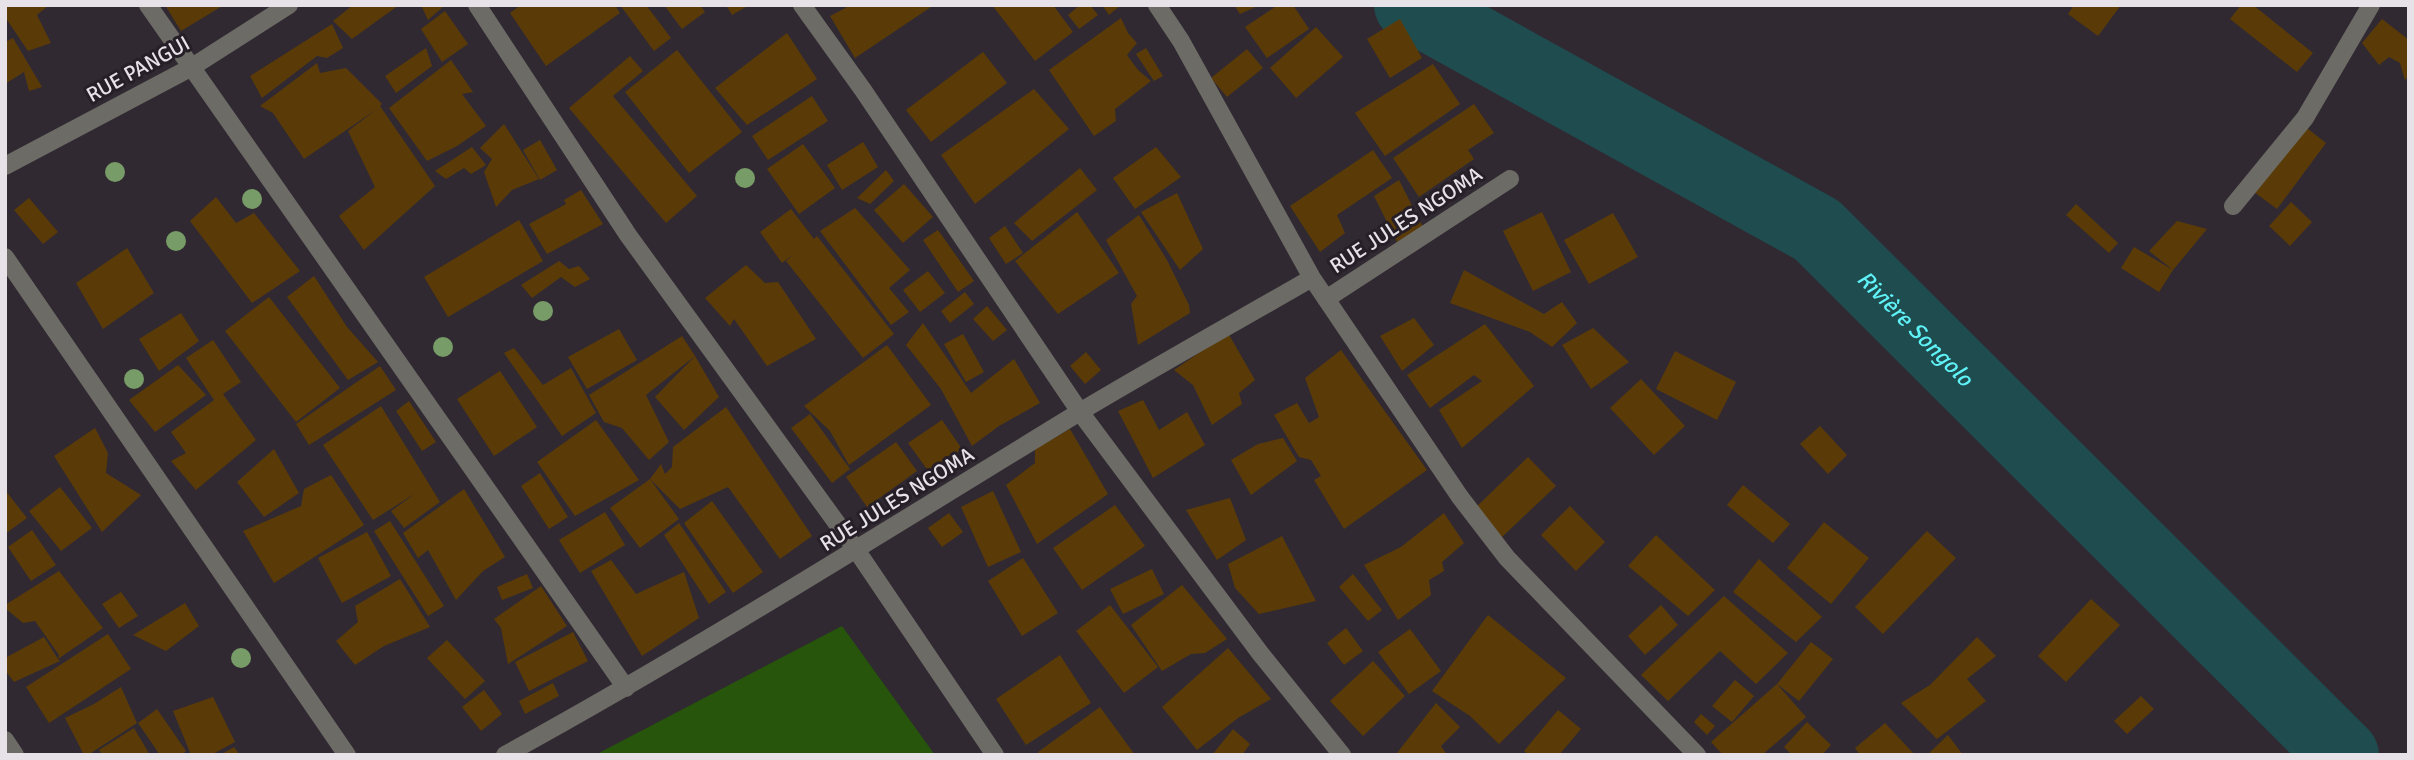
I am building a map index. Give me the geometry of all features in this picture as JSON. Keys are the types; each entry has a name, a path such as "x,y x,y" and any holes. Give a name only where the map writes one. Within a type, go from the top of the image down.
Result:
{"street":[{"path":"148,5 626,688"},
{"name":"RUE PANGUI","path":"5,166 192,66 289,5"},
{"path":"477,5 628,235 857,551 995,755"},
{"path":"802,5 863,90 1080,412 1260,653 1342,755"},
{"path":"1157,5 1181,41 1312,278 1460,497 1507,558 1697,755"},
{"path":"2233,206 2305,118 2371,5"},
{"name":"RUE JULES NGOMA","path":"1326,299 1510,179"},
{"path":"5,257 348,755"},
{"name":"RUE JULES NGOMA","path":"505,755 626,688 857,551 1080,412 1312,278"},
{"path":"5,740 15,755"}],"green space":[{"path":"842,626 935,755 595,755"}],"building":[{"path":"5,5 49,5 37,15 51,43 28,51 5,17"},
{"path":"165,5 224,5 181,31"},
{"path":"353,5 399,5 352,39 333,21"},
{"path":"421,5 445,5 428,20"},
{"path":"521,5 615,5 620,13 546,66 510,13"},
{"path":"620,5 646,5 671,38 654,51"},
{"path":"664,5 700,5 705,12 682,29"},
{"path":"726,5 749,5 732,15"},
{"path":"851,5 934,5 855,58 830,16"},
{"path":"992,5 1053,5 1073,32 1035,61"},
{"path":"1080,5 1090,5 1098,15 1079,29 1068,15"},
{"path":"1102,5 1121,5 1109,15"},
{"path":"1234,5 1260,5 1240,14"},
{"path":"1278,5 1293,5 1309,29 1267,58 1245,27"},
{"path":"2074,5 2121,5 2098,36 2068,14"},
{"path":"2241,5 2253,5 2313,53 2297,72 2230,19"},
{"path":"445,11 468,44 442,62 421,29"},
{"path":"1121,18 1128,33 1137,43 1127,55 1151,81 1115,109 1116,121 1094,136 1049,70"},
{"path":"1400,19 1422,58 1390,78 1367,39"},
{"path":"2382,19 2409,40 2409,76 2405,80 2400,63 2389,57 2379,65 2362,43"},
{"path":"332,24 343,48 327,58 317,56 262,98 250,76"},
{"path":"1316,27 1343,57 1296,98 1270,68"},
{"path":"787,33 817,79 747,125 715,88"},
{"path":"13,38 42,87 29,91 24,72 5,84 5,42"},
{"path":"426,48 432,66 396,93 385,76"},
{"path":"1146,48 1163,76 1154,81 1136,54"},
{"path":"1247,49 1263,68 1227,97 1211,78"},
{"path":"677,50 742,132 689,173 625,92"},
{"path":"983,52 1007,83 931,142 906,110"},
{"path":"630,56 643,71 613,96 697,196 666,223 569,108"},
{"path":"451,60 473,92 462,94 486,126 457,146 427,161 389,108"},
{"path":"317,63 320,73 346,68 382,104 380,106 435,186 364,250 339,216 375,187 348,131 377,109 304,159 273,113 260,106"},
{"path":"1433,64 1460,104 1385,156 1355,113"},
{"path":"1034,89 1069,129 975,204 941,155"},
{"path":"812,96 828,121 768,160 752,136"},
{"path":"1474,104 1494,133 1468,150 1474,159 1419,197 1393,158"},
{"path":"504,124 539,179 512,190 496,207 484,172 492,159 480,148"},
{"path":"2303,125 2326,143 2277,209 2254,192"},
{"path":"540,140 557,170 540,180 523,150"},
{"path":"863,142 878,167 842,190 827,165"},
{"path":"803,144 835,188 799,214 767,169"},
{"path":"472,147 486,165 471,174 464,168 446,179 435,171"},
{"path":"1156,147 1181,177 1135,209 1113,178"},
{"path":"1373,150 1392,178 1337,215 1345,233 1320,252 1290,206"},
{"path":"1080,168 1097,190 1032,241 1014,223"},
{"path":"886,170 894,181 870,204 857,198"},
{"path":"1399,180 1423,227 1397,242 1374,196"},
{"path":"904,184 933,217 903,243 874,210"},
{"path":"581,190 603,224 547,254 529,224 566,204 564,200"},
{"path":"1177,193 1203,249 1180,270 1141,212"},
{"path":"216,197 236,223 254,213 300,271 252,303 190,221"},
{"path":"29,198 58,232 43,244 14,210"},
{"path":"2291,202 2312,222 2290,246 2269,226"},
{"path":"2076,204 2118,243 2109,253 2066,215"},
{"path":"855,208 910,270 889,288 909,312 891,325 820,231"},
{"path":"791,209 814,239 817,236 894,334 863,358 786,261 794,254 782,263 760,232"},
{"path":"1077,212 1119,273 1058,314 1015,261"},
{"path":"1542,212 1571,272 1533,291 1503,231"},
{"path":"1613,213 1638,257 1589,284 1564,240"},
{"path":"1139,215 1167,260 1189,305 1190,313 1138,345 1131,304 1137,296 1106,240"},
{"path":"519,220 543,261 448,317 424,277"},
{"path":"2177,221 2207,229 2173,270 2149,251"},
{"path":"1005,226 1023,253 1006,264 989,238"},
{"path":"938,230 974,281 958,292 923,240"},
{"path":"2134,247 2173,270 2159,292 2121,268"},
{"path":"127,248 154,293 103,329 76,283"},
{"path":"559,261 569,269 579,266 590,279 575,287 561,277 532,298 521,285"},
{"path":"746,265 765,283 778,282 816,339 767,366 734,319 730,326 705,298"},
{"path":"1464,270 1544,314 1562,302 1577,323 1552,347 1530,332 1450,303"},
{"path":"928,271 945,293 920,312 903,290"},
{"path":"314,276 347,327 378,362 348,380 287,297"},
{"path":"965,292 974,304 950,323 941,311"},
{"path":"269,297 340,388 296,422 225,331"},
{"path":"987,306 1007,330 993,341 973,319"},
{"path":"181,313 199,341 159,371 139,339"},
{"path":"1414,318 1434,345 1402,371 1380,336"},
{"path":"923,323 971,393 1014,359 1040,403 999,426 972,446 941,389 906,345"},
{"path":"1485,324 1534,386 1462,448 1439,410 1482,381 1474,375 1430,408 1407,375"},
{"path":"1593,328 1629,362 1591,389 1562,345"},
{"path":"619,329 637,360 587,389 568,357"},
{"path":"1228,333 1255,380 1239,393 1242,404 1212,425 1193,385 1174,370"},
{"path":"963,334 984,372 966,382 944,344"},
{"path":"682,336 695,356 646,395 669,442 649,460 622,428 604,422 589,395"},
{"path":"213,340 241,382 223,394 256,440 196,490 171,461 186,453 171,432 214,400 186,358"},
{"path":"887,345 931,405 849,465 830,431 804,406"},
{"path":"514,348 543,385 571,368 596,413 562,436 504,353"},
{"path":"1341,350 1427,470 1344,529 1314,480 1321,476 1311,460 1299,457 1274,415 1297,403 1309,423 1319,417 1305,378"},
{"path":"1675,351 1736,382 1717,420 1656,389"},
{"path":"1086,352 1101,370 1085,384 1070,366"},
{"path":"695,356 719,397 684,430 655,397"},
{"path":"178,365 206,395 155,432 129,400"},
{"path":"380,366 396,390 309,445 296,424"},
{"path":"500,371 537,427 494,456 457,399"},
{"path":"1641,379 1685,426 1654,455 1610,408"},
{"path":"1143,400 1159,430 1187,412 1205,445 1153,478 1118,411"},
{"path":"409,401 436,442 422,451 396,411"},
{"path":"381,406 440,502 404,528 391,511 416,493 373,520 323,445"},
{"path":"726,407 812,536 780,559 728,487 680,509 650,479 661,464 665,474 672,467 673,447"},
{"path":"810,414 850,469 832,483 791,428"},
{"path":"596,420 639,480 575,516 537,462"},
{"path":"942,420 962,449 929,472 908,443"},
{"path":"1820,426 1847,455 1828,474 1800,444"},
{"path":"95,428 108,453 106,473 141,495 102,532 54,456"},
{"path":"1070,429 1108,494 1037,544 1006,485 1035,463 1035,449"},
{"path":"1283,438 1297,461 1251,495 1231,460 1258,444"},
{"path":"896,442 917,471 867,507 846,477"},
{"path":"274,449 299,493 264,517 237,482"},
{"path":"1528,457 1556,486 1501,538 1474,509"},
{"path":"540,473 568,517 549,529 521,486"},
{"path":"331,475 364,525 274,583 243,531 301,506 304,489"},
{"path":"650,479 679,519 640,548 610,508"},
{"path":"1743,485 1790,524 1773,543 1727,505"},
{"path":"60,487 92,528 61,551 29,511"},
{"path":"464,489 505,557 483,571 456,600 428,550 418,558 403,533"},
{"path":"5,490 27,518 5,534"},
{"path":"993,491 1021,552 988,567 961,507"},
{"path":"1230,498 1246,540 1217,560 1186,510"},
{"path":"712,501 763,572 733,593 684,523"},
{"path":"1115,505 1145,546 1082,590 1053,548"},
{"path":"1570,506 1605,542 1576,571 1541,535"},
{"path":"605,512 625,545 580,573 559,540"},
{"path":"949,513 963,532 942,547 928,528"},
{"path":"1444,513 1464,543 1442,562 1444,571 1429,580 1431,595 1398,620 1364,565 1401,547"},
{"path":"390,521 444,606 428,616 374,531"},
{"path":"1824,522 1869,558 1831,604 1787,568"},
{"path":"679,523 726,592 709,604 664,535"},
{"path":"32,530 56,565 31,581 8,547"},
{"path":"1927,531 1956,558 1883,634 1855,607"},
{"path":"367,532 391,576 342,603 318,558"},
{"path":"1656,535 1715,590 1688,616 1628,566"},
{"path":"1282,536 1316,601 1259,614 1235,588 1228,564"},
{"path":"1023,558 1058,613 1022,636 988,581"},
{"path":"1759,559 1822,617 1796,642 1733,592"},
{"path":"611,560 636,594 684,572 699,618 642,656 591,571"},
{"path":"1152,569 1164,594 1123,614 1110,589"},
{"path":"59,571 103,628 58,659 59,655 35,621 23,623 5,608 5,605"},
{"path":"527,574 533,588 502,600 497,587"},
{"path":"1353,574 1382,610 1368,621 1339,587"},
{"path":"400,579 430,627 384,646 355,665 336,641 358,622 355,606"},
{"path":"1182,585 1227,639 1205,653 1191,654 1162,671 1131,625"},
{"path":"541,586 567,626 508,664 501,628 494,619"},
{"path":"121,592 138,616 119,628 102,604"},
{"path":"1724,596 1788,653 1756,684 1720,651 1668,701 1641,675"},
{"path":"2091,599 2120,625 2066,682 2038,656"},
{"path":"185,603 199,626 166,651 133,635"},
{"path":"1110,605 1158,667 1124,693 1076,631"},
{"path":"1661,605 1678,625 1645,655 1628,636"},
{"path":"1488,615 1566,678 1499,744 1470,716 1432,691"},
{"path":"1346,628 1363,651 1344,665 1327,643"},
{"path":"1410,629 1441,671 1409,694 1378,652"},
{"path":"573,632 588,661 529,691 515,662"},
{"path":"108,634 131,669 49,723 26,687"},
{"path":"44,637 60,661 14,682 5,670 5,658"},
{"path":"1977,637 1996,656 1967,679 1986,701 1937,739 1901,703 1930,685"},
{"path":"447,640 485,681 465,699 427,658"},
{"path":"1811,642 1833,659 1799,701 1777,684"},
{"path":"1228,648 1271,699 1238,718 1197,750 1162,707"},
{"path":"1060,655 1091,703 1026,745 996,699"},
{"path":"1373,661 1405,696 1363,736 1330,701"},
{"path":"1735,680 1754,696 1732,722 1712,706"},
{"path":"553,683 559,696 525,714 519,701"},
{"path":"1777,684 1806,717 1762,755 1723,755 1711,742"},
{"path":"121,687 137,723 84,755 65,718"},
{"path":"484,690 502,714 481,731 462,707"},
{"path":"2141,696 2154,709 2127,734 2114,721"},
{"path":"213,697 235,742 211,755 191,755 173,711"},
{"path":"1436,703 1460,727 1441,746 1447,755 1399,755 1397,753"},
{"path":"1100,707 1135,755 1040,755 1038,752"},
{"path":"157,709 186,751 181,755 160,755 138,723"},
{"path":"1558,710 1581,729 1559,755 1529,755 1524,751"},
{"path":"1701,714 1715,726 1707,735 1694,722"},
{"path":"1807,722 1831,745 1822,755 1792,755 1784,747"},
{"path":"1885,723 1915,755 1860,755 1855,748"},
{"path":"134,728 150,755 102,755 99,750"},
{"path":"1233,729 1250,744 1242,755 1212,755"},
{"path":"1948,735 1963,755 1927,755"},
{"path":"234,747 240,755 220,755"}],"waterway":[{"name":"Rivière Songolo","path":"1410,5 1817,230 2343,755"}]}
